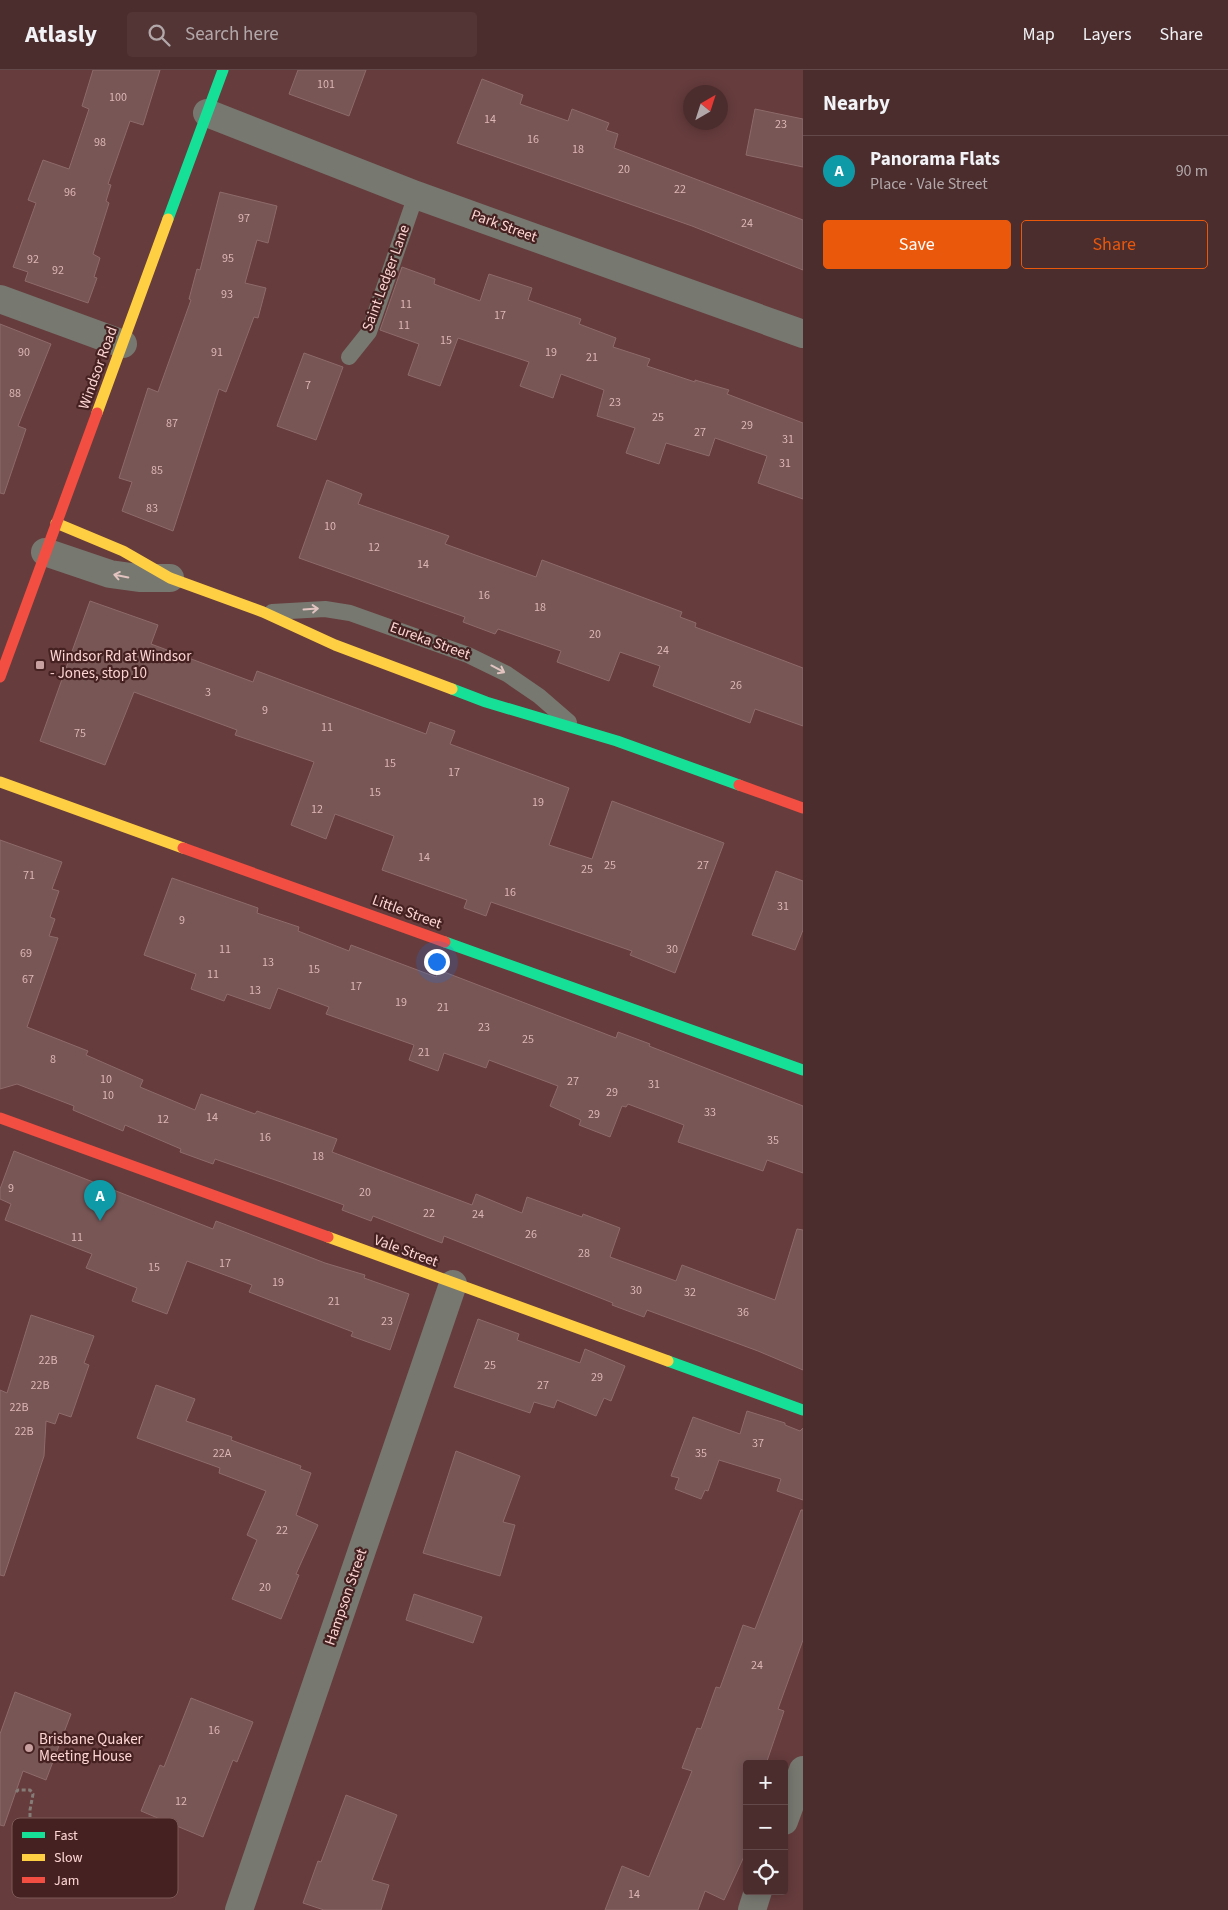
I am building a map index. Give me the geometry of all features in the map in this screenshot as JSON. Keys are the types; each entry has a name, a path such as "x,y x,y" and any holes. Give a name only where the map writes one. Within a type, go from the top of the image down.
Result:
{"street":[{"name":"Windsor Road","path":"0,677 7,637 45,552 223,70"},
{"name":"Park Street","path":"207,113 416,195 803,334"},
{"path":"0,299 123,344"},
{"name":"Eureka Street","path":"56,523 123,551 170,578 262,612 335,645 478,698 640,749 803,808"},
{"name":"Eureka Street","path":"45,552 110,574 130,578 170,578"},
{"name":"Little Street","path":"0,782 803,1070"},
{"name":"Vale Street","path":"0,1118 803,1410"},
{"name":"Hampson Street","path":"239,1910 454,1284"},
{"path":"788,1810 803,1770"},
{"path":"752,1910 757,1895"}],"lane":[{"name":"Saint Ledger Lane","path":"349,357 368,332 416,195"},
{"name":"Eureka Street","path":"262,612 325,609 360,615 468,655 507,674 524,685 577,729"}],"path":[{"path":"16,1792 18,1790 30,1790 33,1794 30,1818"}],"building":[{"path":"93,70 160,70 143,125 130,121 108,184 111,185 106,201 109,203 93,254 100,258 94,277 97,278 88,303 25,281 28,272 13,267 36,203 28,200 43,160 69,169 89,109 82,106"},
{"path":"298,70 366,70 349,116 289,94"},
{"path":"482,79 523,95 520,104 568,121 572,109 609,123 606,130 618,134 614,148 803,220 803,270 692,226 457,143"},
{"path":"755,109 803,119 803,167 746,155"},
{"path":"220,192 277,206 268,243 257,240 245,283 266,288 258,318 254,317 226,392 219,389 173,531 122,511 132,482 119,478 148,388 158,392 191,300 189,299 197,269 200,270"},
{"path":"402,267 435,279 434,284 480,301 489,274 532,288 528,300 581,319 579,324 616,338 613,347 650,359 647,366 695,382 695,380 729,390 727,394 803,423 803,499 758,483 767,456 715,438 709,456 666,443 659,464 626,453 635,428 597,416 604,390 561,374 553,398 520,386 529,362 458,338 440,386 408,375 419,344 380,330"},
{"path":"0,324 51,344 18,426 26,429 4,494 0,493"},
{"path":"304,353 343,367 316,440 277,426"},
{"path":"327,480 362,494 358,504 449,536 445,544 536,577 542,560 682,612 680,617 696,623 695,627 803,668 803,726 755,709 750,723 653,686 660,666 620,652 609,681 557,662 561,651 498,629 495,634 463,622 465,617 299,558"},
{"path":"90,601 158,625 151,644 253,682 257,671 426,734 430,722 455,731 450,744 569,788 549,845 592,859 612,801 724,843 675,973 630,955 632,951 491,902 486,916 464,908 467,900 382,870 394,836 335,814 326,839 291,825 314,762 235,735 237,730 134,692 105,765 40,741"},
{"path":"0,840 62,862 52,889 59,891 50,917 55,919 49,936 58,938 27,1027 88,1051 86,1055 143,1080 140,1087 195,1110 201,1094 255,1114 257,1111 337,1139 332,1152 472,1205 476,1194 522,1213 527,1197 582,1217 583,1214 620,1228 610,1257 676,1281 682,1265 775,1300 797,1229 803,1230 803,1370 758,1351 647,1310 644,1317 444,1236 442,1243 373,1216 371,1221 342,1210 344,1205 281,1182 215,1159 213,1164 180,1152 181,1149 125,1125 123,1131 73,1110 74,1106 17,1084 0,1089"},
{"path":"776,871 803,881 803,930 795,950 752,935"},
{"path":"172,878 258,908 257,913 299,927 298,931 349,951 351,945 436,977 439,970 616,1038 618,1032 803,1106 803,1173 767,1160 763,1171 678,1142 684,1125 628,1104 626,1107 622,1106 610,1137 579,1125 581,1120 550,1106 558,1086 489,1060 486,1068 444,1053 438,1071 409,1060 414,1045 326,1014 329,1007 278,988 270,1009 227,994 224,1001 191,989 196,974 144,955"},
{"path":"14,1151 213,1229 216,1221 325,1263 365,1275 364,1278 409,1294 390,1350 351,1336 353,1332 249,1292 252,1285 187,1261 167,1314 132,1301 137,1288 86,1268 92,1254 5,1220 11,1204 0,1199 0,1189"},
{"path":"31,1315 94,1336 84,1363 89,1365 71,1417 59,1413 55,1424 46,1421 44,1456 4,1576 0,1575 0,1390 7,1393"},
{"path":"478,1319 519,1334 517,1340 580,1363 585,1349 625,1366 611,1401 604,1398 596,1416 557,1400 554,1408 534,1402 530,1413 454,1387"},
{"path":"156,1385 195,1399 186,1421 232,1437 231,1440 301,1466 300,1469 311,1473 296,1515 318,1525 296,1574 299,1575 281,1619 232,1599 257,1540 247,1535 266,1491 219,1473 220,1468 137,1438"},
{"path":"747,1411 785,1423 785,1425 800,1431 803,1428 803,1500 777,1491 781,1479 719,1460 708,1491 705,1490 701,1499 675,1489 679,1478 671,1476 693,1417 740,1434"},
{"path":"456,1451 520,1476 503,1522 515,1525 500,1576 423,1553"},
{"path":"801,1510 803,1510 803,1640 778,1709 784,1711 767,1760 743,1760 743,1859 724,1900 705,1891 698,1910 605,1910 622,1866 649,1877 692,1771 682,1768 697,1728 701,1729 716,1687 720,1688 743,1625 755,1629"},
{"path":"414,1594 482,1617 473,1643 406,1620"},
{"name":"Brisbane Quaker Meeting House","path":"15,1692 71,1714 46,1780 23,1771 4,1826 0,1825 0,1734"},
{"path":"191,1698 253,1722 237,1762 233,1760 203,1837 178,1827 178,1818 158,1818 141,1811 160,1765 164,1767"},
{"path":"346,1795 397,1815 372,1880 389,1885 381,1910 324,1910 303,1903 318,1861 321,1862"}],"traffic: fast":[{"path":"168,219 223,70"},
{"path":"452,689 486,702 617,741 739,785"},
{"path":"445,942 803,1070"},
{"path":"668,1361 803,1410"}],"traffic: slow":[{"path":"97,413 168,219"},
{"path":"56,523 123,551 170,578 263,612 335,645 452,689"},
{"path":"0,782 183,848"},
{"path":"328,1237 668,1361"}],"traffic: jam":[{"path":"0,677 97,413"},
{"path":"739,785 803,808"},
{"path":"183,848 445,942"},
{"path":"0,1118 328,1237"}],"place":[{"name":"Windsor Rd at Windsor - Jones, stop 10","path":"40,665"},
{"name":"Panorama Flats","path":"100,1221"},
{"name":"Brisbane Quaker Meeting House","path":"29,1748"}]}
